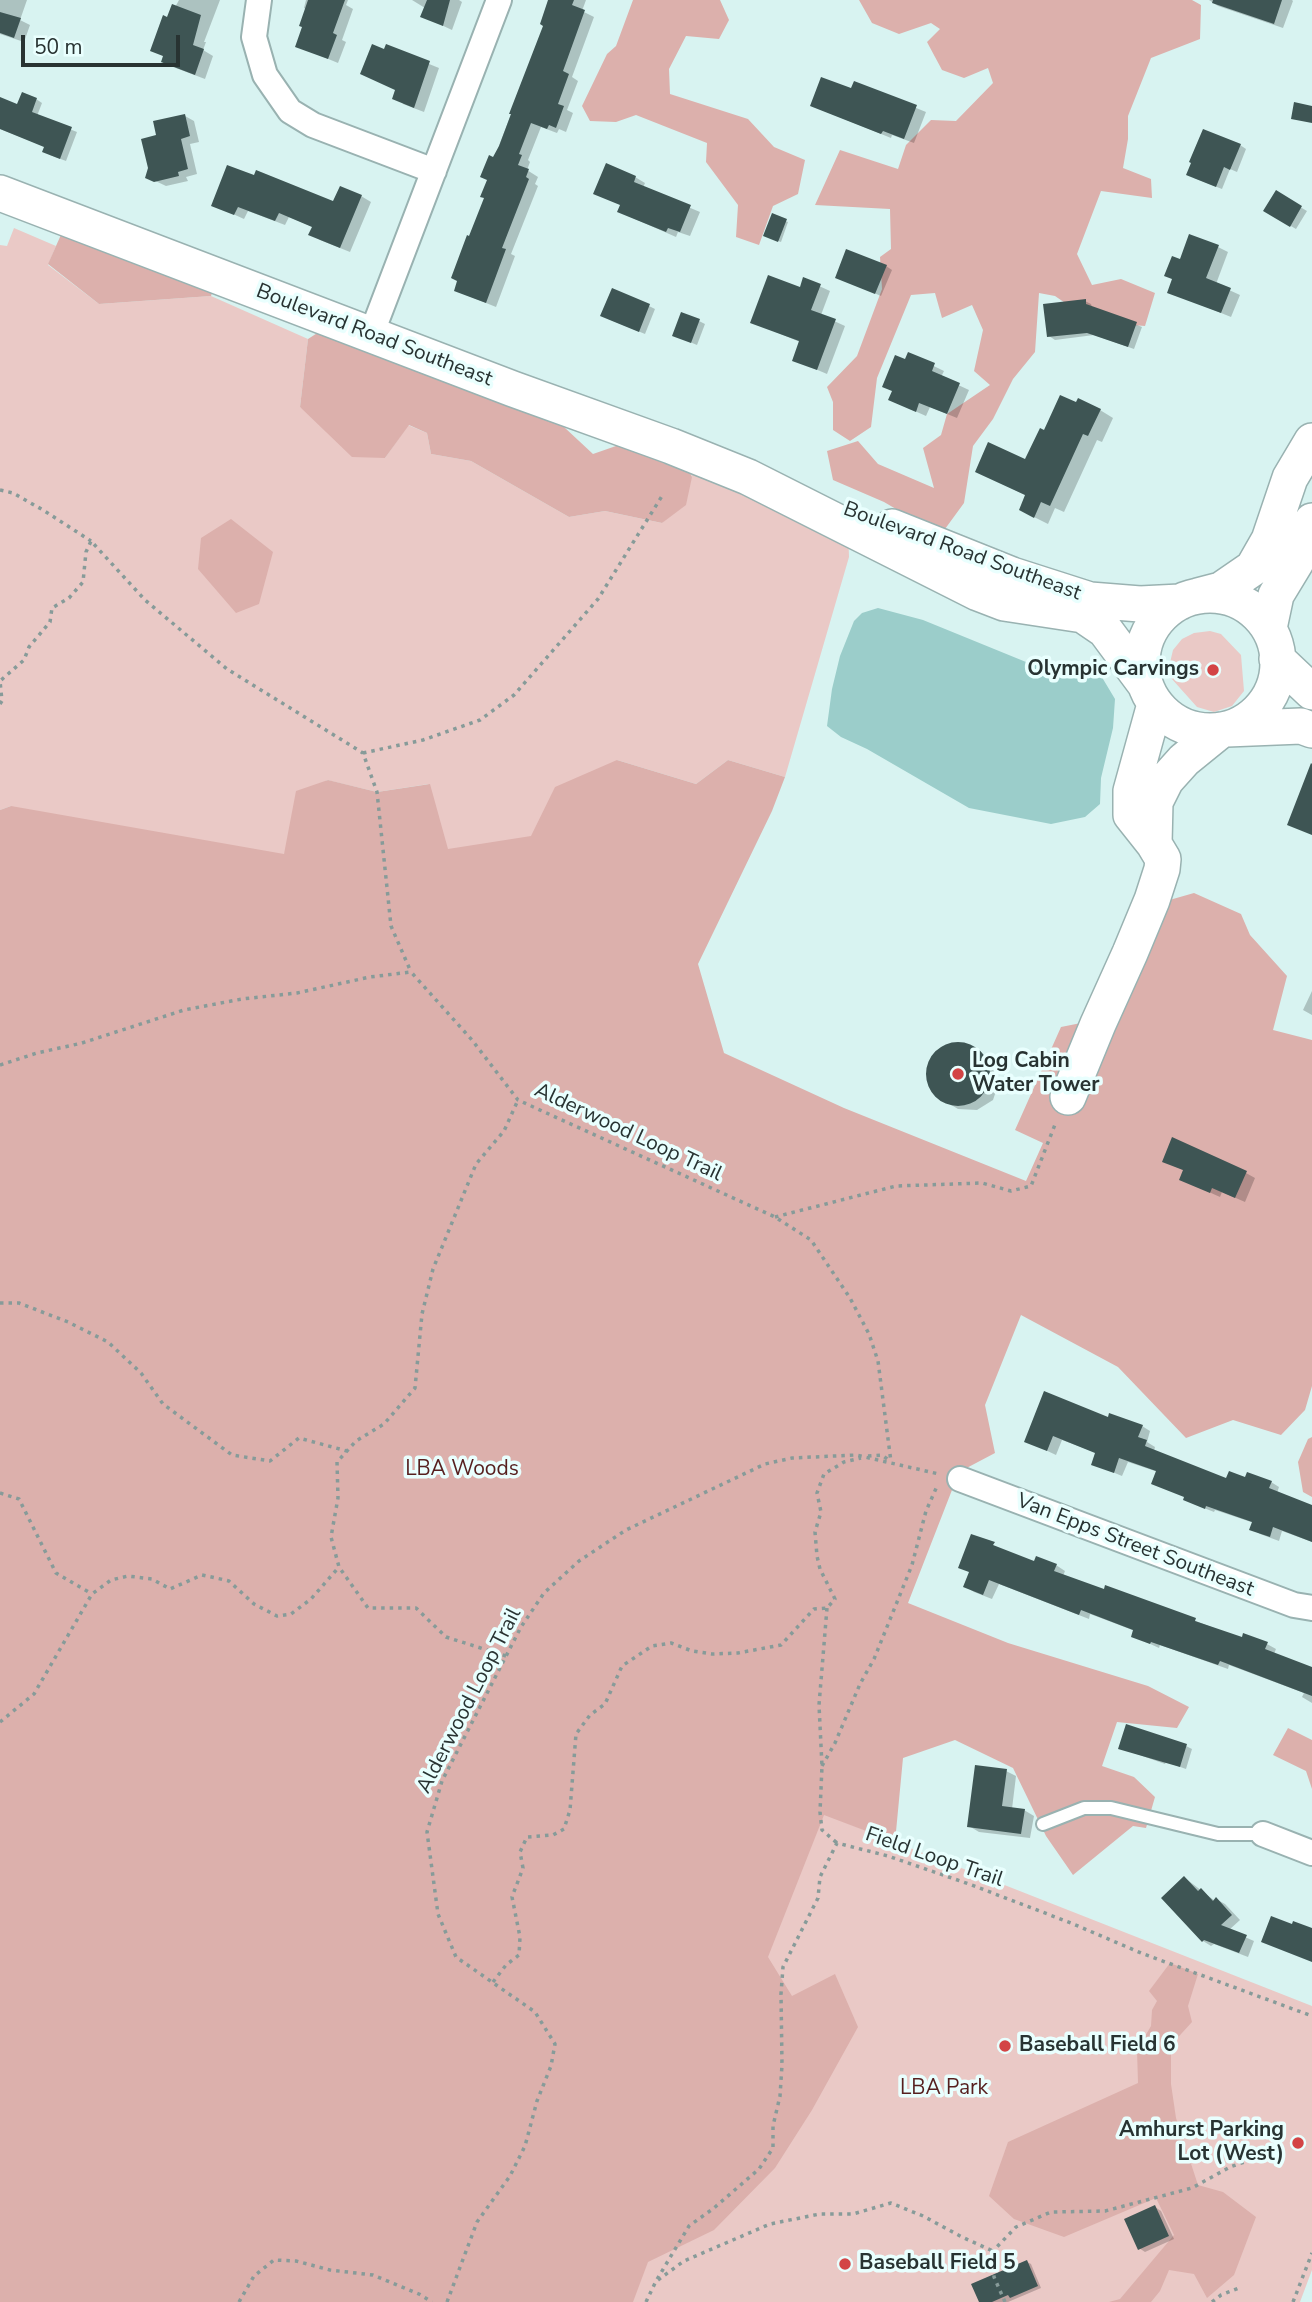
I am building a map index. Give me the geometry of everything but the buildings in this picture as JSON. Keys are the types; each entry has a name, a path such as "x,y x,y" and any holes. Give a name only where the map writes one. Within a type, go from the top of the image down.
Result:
{"street":[{"path":"259,0 254,37 265,75 290,111 313,125 434,171"},
{"path":"371,335 499,0"},
{"name":"Boulevard Road Southeast","path":"0,193 748,477 978,593 1004,603 1083,615 1105,630 1150,694"},
{"path":"1312,441 1290,478 1269,540 1253,568 1222,590 1186,599 1164,612 1144,645 1142,665 1150,694 1166,715 1195,730 1301,726 1312,730"},
{"name":"Boulevard Road Southeast","path":"748,477 819,498 1012,575 1090,600 1140,604 1186,599"},
{"path":"1154,844 1154,802 1166,780 1184,760 1224,729 1247,720 1262,707 1273,689 1278,668 1273,644 1276,595 1296,562 1312,521"},
{"path":"1186,599 1213,595 1236,599 1255,611 1273,644 1312,692"},
{"path":"1068,1097 1152,900 1163,859 1131,815 1131,791 1150,694"},
{"name":"Van Epps Street Southeast","path":"960,1479 1294,1605 1312,1608"},
{"path":"1263,1834 1312,1853"}],"lane":[{"path":"1043,1824 1084,1808 1111,1808 1218,1834 1263,1834"}],"path":[{"path":"0,490 13,493 91,541 145,600 227,669 363,753 423,740 480,719 514,695 598,599 662,496"},
{"path":"0,704 1,681 24,660 29,647 50,622 52,608 69,598 83,582 86,552 91,541"},
{"name":"Alderwood Loop Trail","path":"363,753 377,792 391,926 411,972 472,1040 518,1100 775,1217 811,1241 850,1298 869,1334 878,1361 891,1462"},
{"path":"0,1065 37,1052 82,1043 184,1010 411,972"},
{"path":"775,1217 896,1186 982,1183 1011,1191 1031,1186 1068,1097"},
{"path":"506,1656 446,1637 416,1608 368,1608 339,1567 331,1536 338,1498 337,1462 356,1441 384,1424 415,1388 422,1314 433,1269 476,1164 504,1131 518,1100"},
{"path":"0,1303 19,1303 68,1322 108,1342 141,1373 163,1404 232,1455 270,1461 299,1438 347,1451"},
{"name":"Alderwood Loop Trail","path":"447,2302 477,2222 510,2176 525,2146 537,2101 551,2066 555,2044 535,2012 456,1956 438,1914 426,1832 442,1781 521,1627 544,1593 579,1561 626,1530 765,1464 792,1458 856,1455 960,1479"},
{"path":"837,1843 822,1830 820,1812 819,1705 827,1608 835,1599 820,1569 817,1556 815,1532 821,1512 817,1493 824,1474 844,1462 864,1457"},
{"path":"821,1766 835,1743 860,1684 874,1659 912,1565 926,1511 937,1484 960,1479"},
{"path":"0,1493 19,1499 56,1573 92,1594"},
{"path":"0,1722 34,1693 92,1594 111,1580 128,1576 152,1578 170,1589 202,1575 229,1581 254,1604 277,1616 291,1614 311,1599 339,1567"},
{"path":"493,1982 506,1965 519,1955 520,1937 512,1898 523,1868 520,1852 527,1838 554,1835 564,1829 570,1810 576,1734 590,1715 605,1704 622,1666 652,1646 671,1643 692,1651 712,1654 738,1653 780,1645 814,1609 827,1608"},
{"name":"Field Loop Trail","path":"646,2302 689,2226 760,2169 773,2148 773,2126 780,2096 782,2065 783,1967 818,1898 820,1877 837,1843 888,1856 969,1884 1072,1923 1141,1953 1312,2016"},
{"path":"1005,2302 994,2277 993,2251 1016,2227 1051,2212 1105,2211 1192,2188 1230,2167 1265,2155"},
{"path":"656,2281 684,2261 770,2224 820,2214 853,2214 891,2203 993,2251"},
{"path":"1293,2302 1312,2253"},
{"path":"239,2302 254,2276 274,2260 296,2261 330,2270 373,2275 432,2302"},
{"path":"1212,2302 1239,2288"}],"green space":[{"path":"633,0 720,0 729,20 719,39 686,36 669,69 670,94 748,119 774,147 805,160 798,194 773,206 759,245 736,237 738,205 706,162 707,143 636,115 616,122 590,121 582,106 607,54 616,46"},
{"path":"859,0 1192,0 1201,5 1200,39 1151,58 1128,116 1128,139 1123,168 1151,179 1152,198 1101,191 1077,254 1092,285 1121,279 1155,293 1145,326 1093,322 1055,296 1039,293 1035,352 1013,379 993,419 973,446 964,503 945,529 932,530 884,502 833,480 827,451 858,441 878,464 934,488 923,448 941,435 947,414 990,385 974,371 983,330 972,305 942,318 935,293 911,295 877,378 871,427 850,441 833,430 833,402 827,387 857,356 882,289 880,257 891,249 890,209 815,205 840,150 898,169 906,145 931,120 956,121 993,83 988,68 964,78 942,70 927,42 940,29 931,23 899,34 872,23"},
{"path":"68,219 218,277 211,296 99,304 48,264"},
{"name":"LBA Woods","path":"14,228 56,246 48,265 99,304 211,296 308,339 300,407 385,458 408,425 427,433 431,454 471,461 569,517 605,511 662,523 692,477 685,452 848,528 849,557 785,777 728,760 696,784 617,760 657,1050 824,1814 1312,2006 1312,2270 1300,2302 0,2302 11,806 0,810 0,245 7,246","holes":["327,780 377,792 429,784 284,854"]},
{"path":"322,330 520,402 564,427 593,454 616,446 651,447 684,460 692,477 686,505 662,523 605,511 569,517 471,461 431,454 427,433 409,425 385,458 352,457 300,407 308,339"},
{"path":"231,519 273,552 259,604 236,613 198,569 201,538"},
{"path":"1210,631 1221,634 1241,655 1244,691 1232,706 1214,712 1197,707 1171,678 1169,667 1173,650 1182,639 1194,633"},
{"name":"LBA Woods","path":"617,760 696,784 728,760 785,777 772,811 698,964 724,1053 844,1108 1026,1181 1043,1143 1015,1130 1061,1027 1121,1015 1159,903 1194,893 1241,914 1250,935 1287,976 1273,1030 1312,1040 1312,1386 1305,1410 1281,1435 1233,1420 1186,1438 1118,1367 1021,1315 985,1405 995,1453 959,1472 908,1603 1008,1643 1148,1686 1189,1707 1177,1728 1117,1722 1102,1766 1134,1777 1155,1797 1146,1828 1133,1826 1073,1875 1046,1836 1013,1768 955,1740 903,1758 895,1842 824,1815 768,1957 792,1996 835,1974 858,2027 812,2110 775,2168 714,2230 648,2262 633,2302 0,2302 0,810 11,806 284,854 296,791 328,780 377,792 430,784 448,849 531,836 555,787"},
{"path":"1312,1437 1312,1497 1303,1492 1298,1462 1308,1439"},
{"path":"1288,1728 1312,1740 1312,1789 1306,1771 1273,1755"},
{"path":"1170,1963 1198,1974 1188,2006 1192,2022 1171,2045 1171,2084 1176,2118 1198,2185 1223,2192 1256,2217 1234,2275 1207,2298 1194,2274 1169,2270 1160,2291 1151,2302 1109,2302 1120,2299 1174,2235 1156,2198 1064,2237 1014,2219 989,2196 1008,2142 1138,2083 1137,2050 1151,2026 1152,2010 1157,2001 1149,1991"}],"water":[{"path":"878,608 923,620 1026,662 1100,674 1115,699 1113,728 1101,778 1100,804 1085,817 1051,824 969,808 867,749 841,737 827,726 840,656 854,621 862,613"}],"place":[{"name":"Olympic Carvings","path":"1213,670"},
{"name":"Log Cabin Water Tower","path":"958,1074"},
{"name":"Baseball Field 6","path":"1005,2046"},
{"name":"Amhurst Parking Lot (West)","path":"1298,2143"},
{"name":"Baseball Field 5","path":"845,2264"}],"park label":[{"name":"LBA Park","path":"944,2089"}]}
